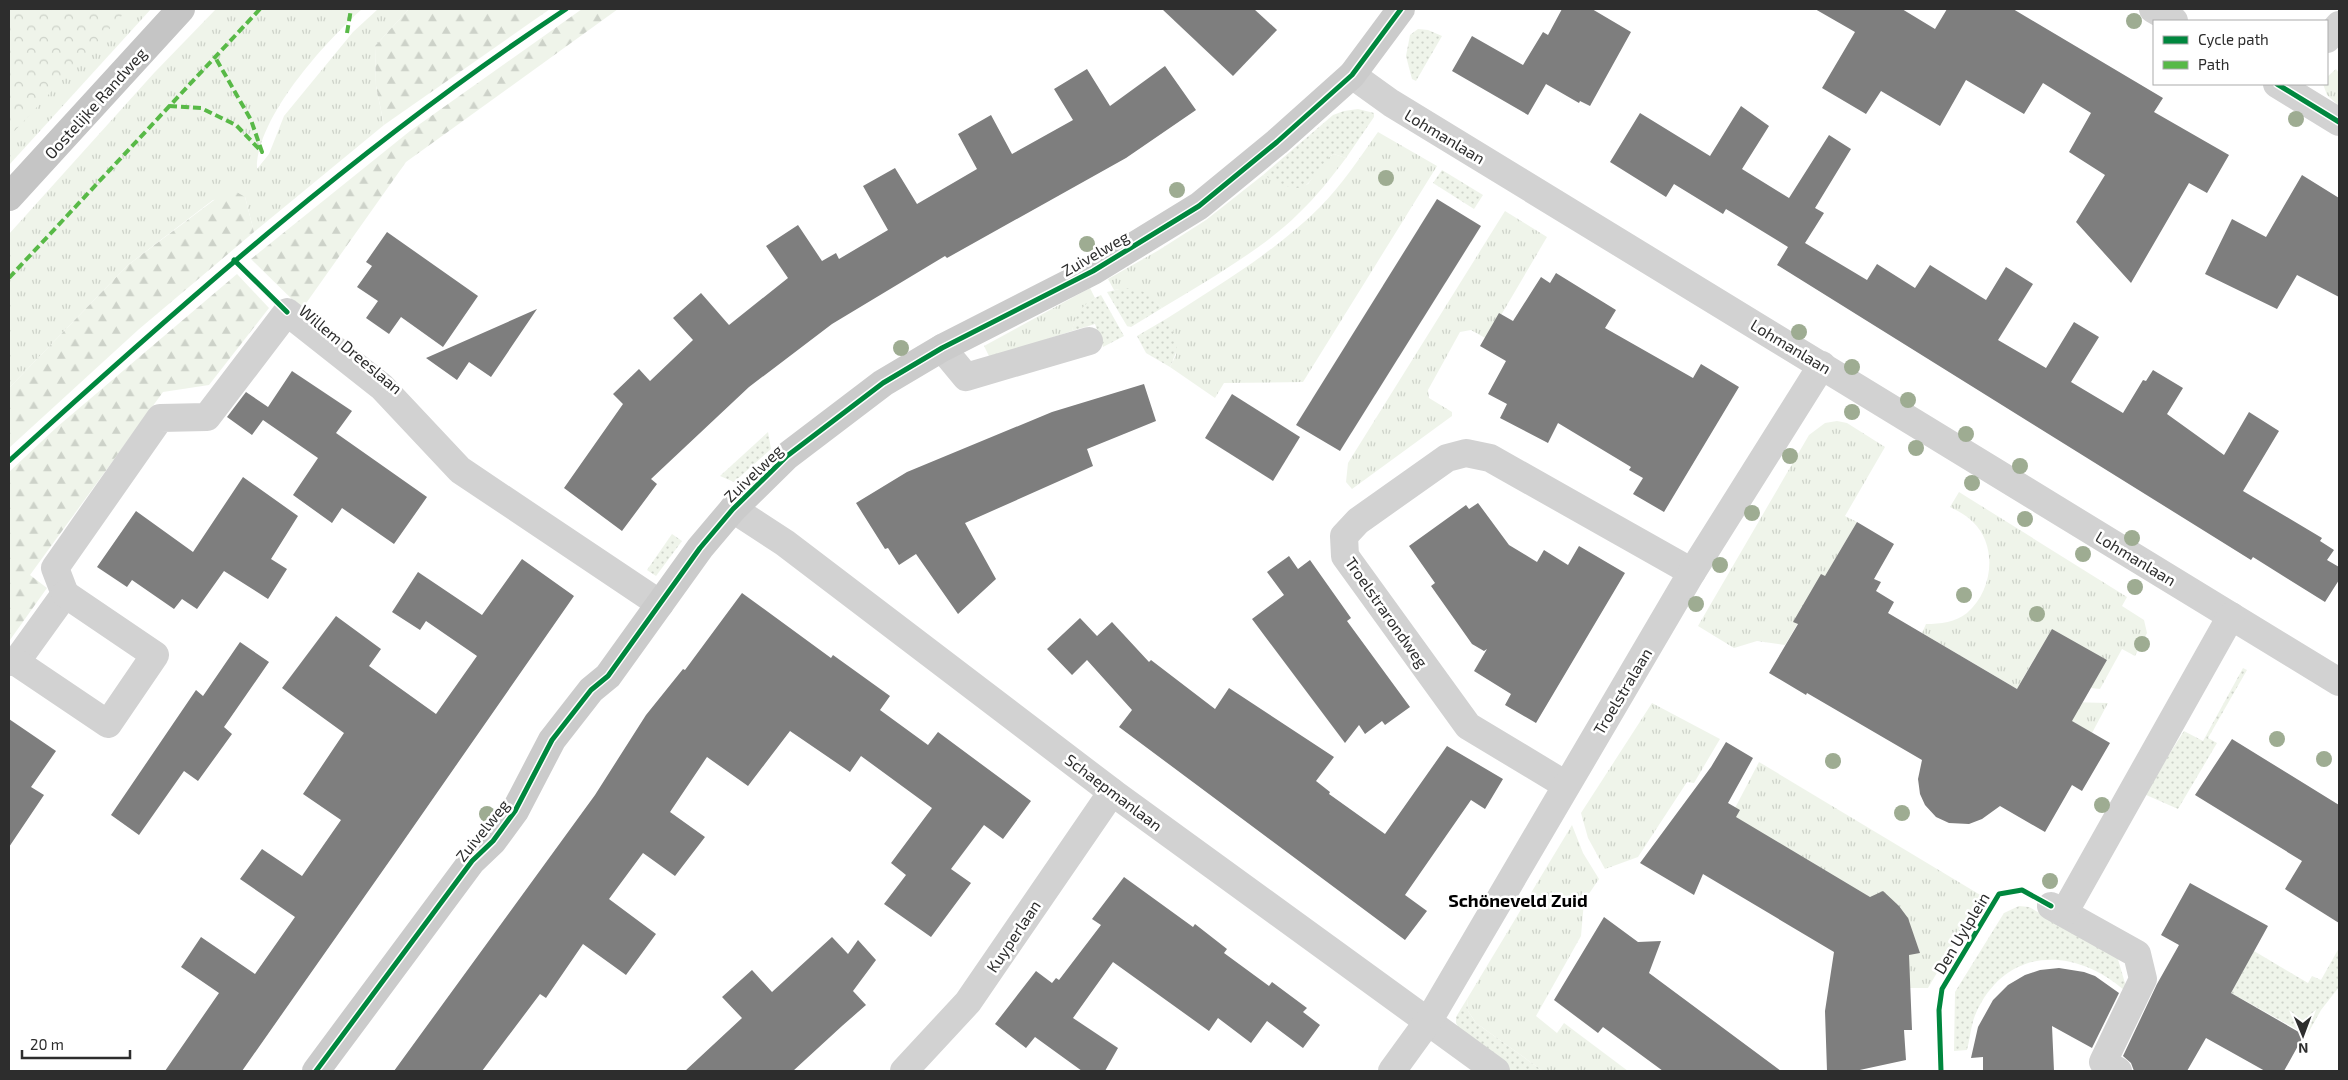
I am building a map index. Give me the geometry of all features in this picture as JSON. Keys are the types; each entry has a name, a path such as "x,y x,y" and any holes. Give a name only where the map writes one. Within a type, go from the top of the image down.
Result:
{"main road":[{"name":"Oostelijke Randweg","path":"9,197 181,9"}],"street":[{"name":"Zuivelweg","path":"316,1071 472,861 493,841 515,811 552,740 591,690 608,676 700,548 733,509 786,456 882,383 942,348 1093,271 1199,206 1277,142 1352,75 1401,9"},
{"path":"2153,9 2172,20"},
{"path":"2328,38 2339,26"},
{"name":"Lohmanlaan","path":"1352,75 1391,104 2339,682"},
{"path":"2284,86 2339,122"},
{"name":"Willem Dreeslaan","path":"65,594 55,568 160,418 207,417 287,312 382,387 460,470 660,604"},
{"path":"942,348 966,377 1089,341"},
{"name":"Troelstralaan","path":"1392,1071 1429,1020 1692,572 1822,366"},
{"name":"Troelstrarondweg","path":"1566,786 1468,726 1345,556 1344,536 1358,521 1447,458 1466,453 1490,458 1692,572"},
{"name":"Schaepmanlaan","path":"733,509 785,543 1112,792 1429,1020 1496,1071"},
{"path":"65,594 155,655 108,724 13,662 65,594"},
{"path":"2118,1071 2103,1062 2143,979 2137,954 2057,910 2231,616"},
{"name":"Kuyperlaan","path":"904,1071 968,1002 1112,792"}],"green space":[{"path":"9,9 151,9 9,165"},
{"path":"9,9 128,9 9,137"},
{"path":"216,9 362,9 330,41 295,82 268,127 260,149 257,169 269,154 284,116 353,32 378,9 409,9 375,46 376,86 384,125 254,232 245,197 213,200 128,265 9,388 9,234 154,73"},
{"path":"409,9 550,9 384,125 376,86 375,46"},
{"path":"582,9 618,9 406,162 302,309 251,259 410,131"},
{"path":"1418,29 1428,30 1442,36 1416,81 1412,79 1406,56 1410,35"},
{"path":"2336,69 2339,73 2339,106 2327,95 2323,85 2328,85 2328,76"},
{"path":"1358,109 1374,113 1374,117 1346,158 1334,154 1329,157 1308,184 1303,187 1293,188 1263,175 1333,115"},
{"path":"1378,132 1437,166 1303,382 1224,383 1215,398 1170,367 1176,355 1166,319 1246,267 1303,223 1336,190"},
{"path":"1334,154 1346,158 1305,208 1268,240 1215,276 1162,308 1158,303 1141,293 1121,289 1114,290 1108,279 1206,220 1263,175 1296,188 1308,184 1327,158"},
{"path":"1442,170 1483,195 1474,209 1433,183"},
{"path":"230,188 245,197 254,232 138,330 9,448 9,388 128,265"},
{"path":"1505,211 1547,237 1487,339 1471,330 1460,332 1428,390 1429,398 1452,412 1452,416 1352,489 1346,482 1348,463"},
{"path":"237,274 269,308 209,385 163,392 30,575 47,588 10,640 9,472 57,427"},
{"path":"1090,288 1095,298 1080,312 1075,320 1072,331 993,357 989,356 984,346"},
{"path":"1124,288 1136,289 1145,293 1162,308 1131,327 1127,326 1107,292"},
{"path":"1101,295 1124,336 1103,347 1095,324 1072,331 1078,313 1090,301"},
{"path":"1166,319 1174,332 1177,342 1177,348 1170,367 1146,353 1137,336"},
{"path":"1837,421 1847,423 1885,447 1845,516 1857,522 1785,645 1757,641 1734,648 1698,626 1809,435 1825,423"},
{"path":"768,432 771,449 734,482 720,476"},
{"path":"1959,492 2127,597 2122,606 2144,620 2147,633 2135,656 2122,649 2100,689 2091,688 2036,656 2023,678 2067,702 2108,703 2092,733 1922,633 1926,624 1948,622 1958,619 1967,613 1976,604 1987,581 1989,556 1981,532 1968,517 1950,507"},
{"path":"672,534 682,541 656,576 647,570"},
{"path":"2243,668 2247,670 2208,738 2217,743 2178,809 2144,794 2184,731 2203,741"},
{"path":"1652,703 1720,739 1694,783 1687,782 1638,857 1605,869 1588,838 1581,813"},
{"path":"1759,762 1982,896 1928,988 1899,988 1722,833"},
{"path":"1572,825 1583,853 1599,879 1584,901 1581,936 1536,1016 1557,1033 1564,1023 1628,1071 1543,1071 1476,1023 1468,1011 1467,999"},
{"path":"2019,906 2029,907 2117,956 2127,990 2084,966 2063,961 2042,960 2023,965 2005,975 1989,991 1974,1017 1967,1050 1954,1051 1955,992 2004,913"},
{"path":"2339,948 2339,987 2321,1010 2307,1035 2231,993 2254,951 2308,983 2312,976 2321,980"},
{"path":"1467,999 1468,1011 1476,1023 1543,1071 1510,1071 1462,1034 1456,1023 1456,1017"}],"building":[{"path":"1162,9 1254,9 1277,30 1233,76"},
{"path":"1562,9 1592,9 1631,32 1590,106 1580,101 1579,103 1546,84 1528,115 1452,71 1472,36 1523,65 1543,32 1548,35"},
{"path":"1815,9 1902,9 1935,29 1947,9 2013,9 2163,98 2154,112 2229,155 2207,193 2189,183 2131,283 2076,222 2105,175 2069,152 2091,113 2043,83 2024,114 1966,80 1940,126 1881,91 1866,114 1822,88 1855,32"},
{"path":"1165,66 1196,110 1126,158 947,258 945,256 832,324 749,387 651,479 657,484 622,531 564,488 623,404 613,394 639,369 650,381 693,340 673,318 701,293 729,325 788,278 766,246 798,225 822,261 836,253 839,259 888,230 863,186 895,168 917,204 977,169 958,134 991,115 1012,154 1073,120 1054,89 1087,69 1110,106"},
{"path":"1741,106 1769,126 1742,169 1789,198 1829,135 1851,149 1815,208 1824,213 1805,243 1867,280 1877,264 1915,288 1930,265 1986,300 2006,267 2033,284 1998,340 2046,368 2074,322 2099,337 2071,382 2123,413 2143,380 2146,381 2153,370 2183,388 2167,414 2224,455 2249,412 2279,431 2243,491 2322,538 2320,541 2334,550 2327,560 2339,567 2339,580 2325,602 2253,557 2251,560 1777,265 1788,247 1726,209 1723,214 1674,184 1666,197 1610,162 1640,113 1710,156"},
{"path":"2302,175 2339,198 2339,297 2297,275 2277,309 2205,274 2232,219 2266,237"},
{"path":"1437,199 1481,226 1340,451 1296,425"},
{"path":"387,232 478,296 443,347 401,317 389,334 366,318 378,301 357,287 372,266 366,262"},
{"path":"1556,273 1616,310 1605,328 1693,378 1701,364 1739,387 1664,512 1633,494 1643,478 1629,470 1631,467 1558,423 1548,443 1500,418 1507,404 1488,394 1506,361 1480,346 1499,313 1513,321 1541,277 1550,283"},
{"path":"537,309 491,377 469,362 457,380 426,358"},
{"path":"292,371 352,411 336,433 427,497 394,544 342,508 332,523 293,495 318,458 263,420 252,435 227,417 246,392 268,407"},
{"path":"1144,384 1156,421 1087,449 1093,466 965,523 996,579 958,614 916,554 899,565 888,548 885,549 856,503 907,472 1052,412"},
{"path":"1232,394 1300,437 1273,481 1205,438"},
{"path":"243,477 298,516 271,559 287,569 268,599 224,571 197,609 182,599 174,609 132,580 127,587 97,567 136,511 193,552"},
{"path":"1478,503 1509,545 1537,562 1544,550 1568,565 1579,546 1625,573 1536,723 1505,705 1511,694 1474,671 1487,649 1484,651 1472,644 1431,586 1435,583 1409,546 1466,505 1469,509"},
{"path":"1857,522 1894,544 1874,579 1881,582 1876,591 1894,602 1888,613 2017,689 2052,629 2107,660 2072,721 2110,743 2082,791 2072,785 2045,832 2000,806 1982,819 1969,824 1949,823 1936,817 1925,805 1920,794 1918,779 1922,760 1769,673 1798,624 1793,622 1821,574 1825,576"},
{"path":"1289,556 1298,569 1310,560 1351,618 1347,621 1410,707 1385,725 1382,721 1365,734 1359,725 1345,743 1252,619 1284,595 1267,572"},
{"path":"522,559 574,596 393,856 242,1071 165,1071 219,993 181,967 201,937 255,974 295,917 240,879 262,849 302,876 341,820 303,794 344,733 282,688 336,616 381,649 369,666 436,714 477,656 426,621 420,630 392,612 418,572 482,615"},
{"path":"742,593 831,658 833,655 890,696 880,710 928,745 938,732 1031,801 1003,839 984,825 951,869 971,883 931,937 884,904 906,875 891,863 932,808 861,756 850,772 790,731 748,786 707,757 670,812 705,837 675,876 643,853 609,899 656,934 626,975 583,944 546,998 540,994 482,1071 394,1071 595,795 646,715 683,669 685,670"},
{"path":"1080,618 1097,636 1112,622 1149,662 1151,660 1215,709 1229,688 1334,757 1316,781 1330,792 1329,794 1385,834 1447,746 1503,779 1485,809 1471,800 1405,895 1427,911 1405,940 1119,727 1132,710 1087,660 1072,675 1047,649"},
{"path":"240,642 269,662 224,727 232,734 198,781 184,771 139,835 111,815 196,690 203,696"},
{"path":"9,719 56,751 31,787 44,795 9,847"},
{"path":"2232,739 2339,805 2339,923 2285,889 2302,861 2195,795"},
{"path":"1726,742 1753,758 1728,803 1740,810 1736,817 1870,897 1883,891 1899,906 1908,918 1920,953 1909,955 1912,1030 1904,1030 1906,1060 1855,1071 1827,1071 1825,1011 1834,952 1703,874 1694,895 1640,863 1711,767"},
{"path":"1124,877 1193,927 1195,924 1227,949 1224,953 1269,986 1272,982 1307,1008 1303,1012 1320,1025 1303,1048 1267,1021 1251,1043 1218,1018 1209,1031 1113,962 1073,1018 1118,1048 1105,1071 1082,1071 1035,1037 1026,1048 995,1024 1036,971 1052,983 1056,978 1059,980 1101,925 1092,919"},
{"path":"2190,883 2268,926 2231,993 2304,1035 2284,1071 2265,1071 2206,1038 2187,1071 2134,1071 2131,1063 2123,1056 2157,984 2179,945 2161,935"},
{"path":"1604,917 1638,942 1661,941 1649,973 1781,1071 1663,1071 1603,1027 1598,1033 1554,1000"},
{"path":"832,937 848,954 858,940 876,960 853,991 866,1005 793,1071 685,1071 742,1018 722,997 752,970 772,992"},
{"path":"2059,968 2084,972 2095,976 2119,993 2092,1048 2052,1026 2054,1071 1983,1071 1983,1057 1971,1058 1978,1027 1993,1000 2008,985 2025,975 2040,970"}],"marked path":[{"path":"9,278 260,9"},
{"path":"347,33 351,9"},
{"path":"169,106 201,108 236,125 262,152 251,120 215,57"}],"cycle path":[{"path":"9,461 210,282 279,224 419,113 566,9"},
{"path":"316,1071 472,861 493,841 515,811 552,740 591,690 608,676 700,548 733,509 787,456 883,383 942,348 1093,271 1199,206 1277,142 1352,75 1401,9"},
{"path":"2279,85 2339,122"},
{"path":"234,260 287,312"},
{"name":"Den Uylplein","path":"1941,1071 1939,1010 1942,989 1999,894 2022,890 2051,906"}],"district":[{"name":"Schöneveld Zuid","path":"1518,900"}]}
